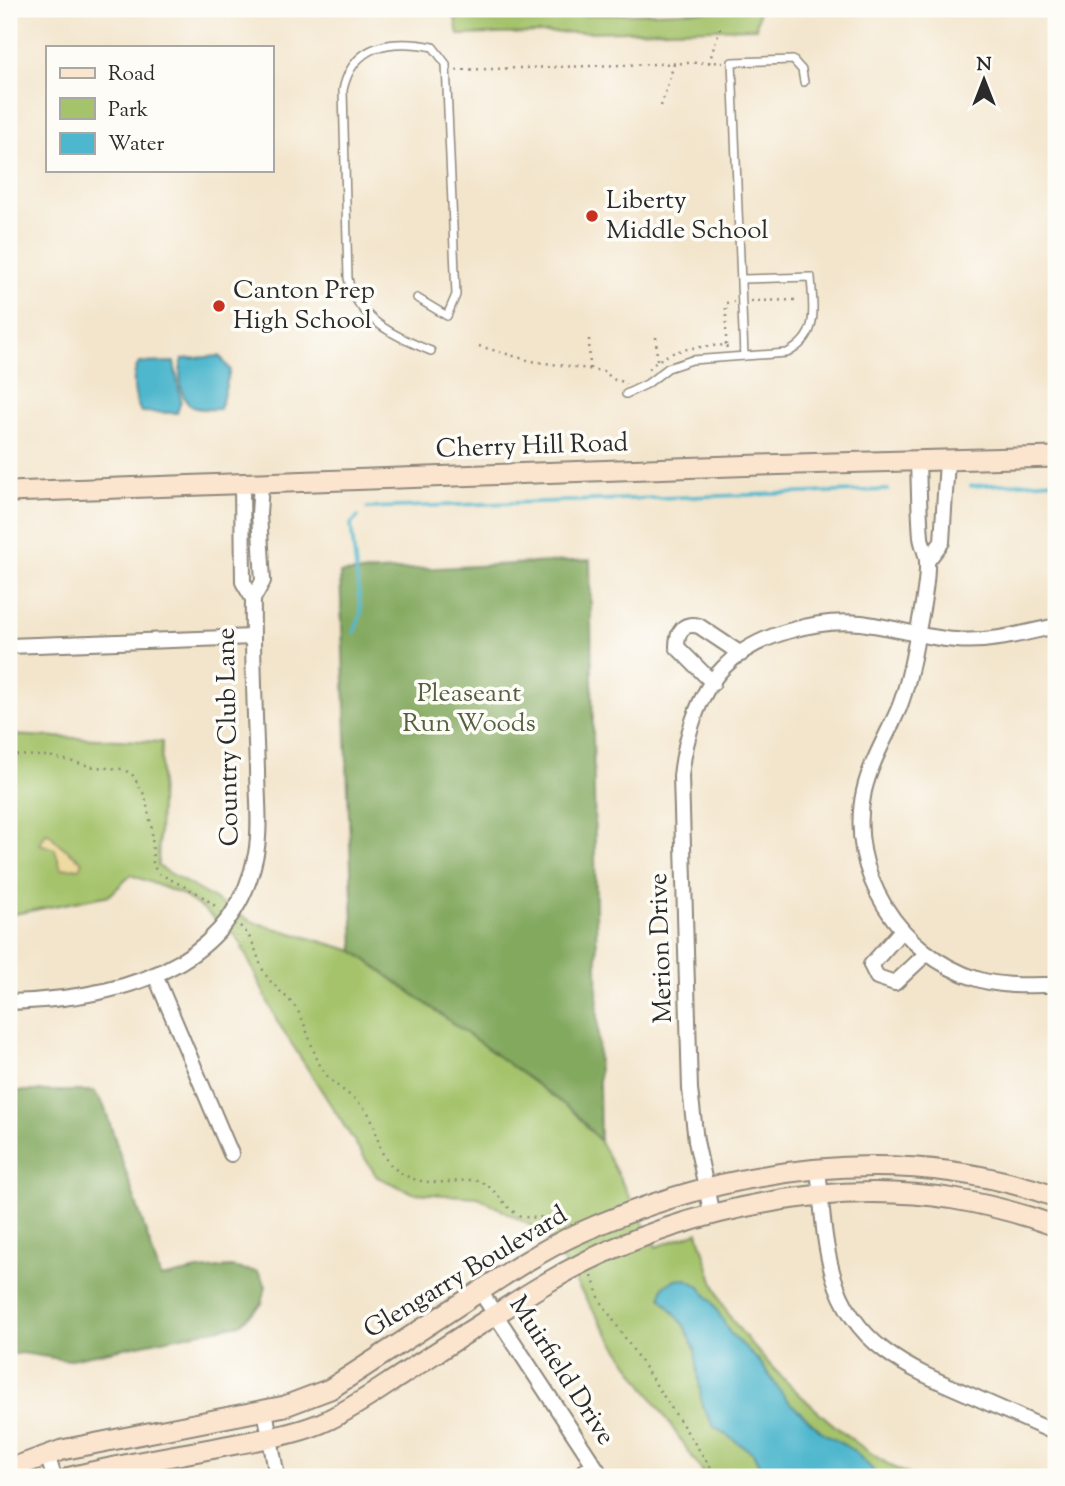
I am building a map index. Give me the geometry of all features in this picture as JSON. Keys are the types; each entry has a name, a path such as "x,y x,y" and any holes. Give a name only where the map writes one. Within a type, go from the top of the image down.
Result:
{"street":[{"name":"Cherry Hill Road","path":"9,492 748,465 1056,457"},
{"path":"928,560 942,541 947,461"},
{"path":"918,462 921,540 928,560 918,634 905,694 870,770 861,813 862,843 870,876 884,905 902,930 927,953 957,971 990,982 1020,986 1056,985"},
{"name":"Country Club Lane","path":"9,1002 49,1001 86,996 155,975 187,960 203,948 229,916 248,882 258,837 253,599 243,582 251,483"},
{"name":"Merion Drive","path":"712,1215 696,1141 690,1089 681,776 690,728 712,683 723,668 741,654 773,637 818,624 860,623 955,640 984,640 1056,626"},
{"path":"712,683 677,647 677,636 683,627 691,624 699,626 741,654"},
{"path":"9,646 253,638"},
{"path":"902,930 871,965 877,977 895,983 927,953"},
{"path":"155,975 231,1154"},
{"name":"Glengarry Boulevard","path":"9,1469 47,1454 300,1402 330,1389 480,1291 576,1235 645,1207 706,1188 818,1169 910,1167 1002,1180 1056,1197"},
{"path":"818,1169 829,1261 837,1289 846,1307 869,1338 883,1351 916,1372 1056,1433"},
{"path":"993,1207 1002,1180"},
{"name":"Glengarry Boulevard","path":"71,1477 270,1438 310,1427 342,1413 587,1260 655,1233 712,1215 768,1203 821,1196 909,1194 993,1207 1056,1226"},
{"name":"Muirfield Drive","path":"480,1291 598,1471"},
{"path":"265,1410 276,1477"},
{"path":"47,1454 54,1477"},
{"path":"576,1477 598,1471"}],"lane":[{"path":"418,298 447,316 456,295 446,64 433,47 384,45 361,56 345,78 342,102 350,290 370,317 407,341 431,351"},
{"path":"744,356 732,62 793,60 802,70 804,82"},
{"path":"626,394 647,384 668,368 692,360 787,353 800,346 809,335 813,323 811,277 742,279"}],"path":[{"path":"709,62 720,28"},
{"path":"446,71 732,62"},
{"path":"661,106 674,64"},
{"path":"747,302 796,300"},
{"path":"726,345 726,303 736,302"},
{"path":"656,337 657,360"},
{"path":"589,339 590,369"},
{"path":"479,346 531,362 603,371 625,384"},
{"path":"9,755 49,756 94,767 122,769 132,774 141,785 145,796 152,830 153,865 158,873 199,894 250,936 264,971 298,1011 323,1069 332,1083 370,1116 385,1160 395,1169 414,1180 430,1183 469,1180 482,1182 515,1213 524,1217 562,1218 576,1235"},
{"path":"587,1260 600,1300 717,1477"}],"green space":[{"path":"454,9 482,9 493,16 569,16 759,9 756,28 458,35 455,18 465,17"},
{"name":"Pleaseant Run Woods","path":"590,560 600,1141 573,1111 354,951 340,573"},
{"path":"9,735 162,742 158,866 253,922 354,951 573,1111 600,1141 656,1247 698,1232 721,1301 749,1342 791,1386 840,1430 865,1449 913,1477 706,1477 601,1323 545,1233 478,1197 413,1193 377,1177 277,1021 238,938 203,909 181,894 131,875 110,895 9,915"},
{"path":"9,1091 94,1091 104,1106 161,1278 230,1267 258,1272 266,1286 262,1304 240,1324 66,1360 22,1353 9,1355"}],"sand":[{"path":"46,833 82,862 79,868 61,869 55,849 40,844"}],"water":[{"path":"220,356 230,370 220,409 190,405 181,387 180,370 183,359"},
{"path":"174,362 181,401 177,413 141,412 134,387 139,363"},
{"path":"687,1279 699,1286 713,1303 730,1333 760,1362 786,1399 821,1431 854,1451 873,1470 875,1477 769,1477 763,1473 753,1453 714,1427 702,1406 695,1349 684,1325 661,1297 663,1287 674,1280"}],"waterway":[{"path":"971,486 1056,481"},
{"path":"367,508 888,490"},
{"path":"354,633 361,614 351,524 358,517"}],"place":[{"name":"Liberty Middle School","path":"592,216"},
{"name":"Canton Prep High School","path":"219,306"}]}
